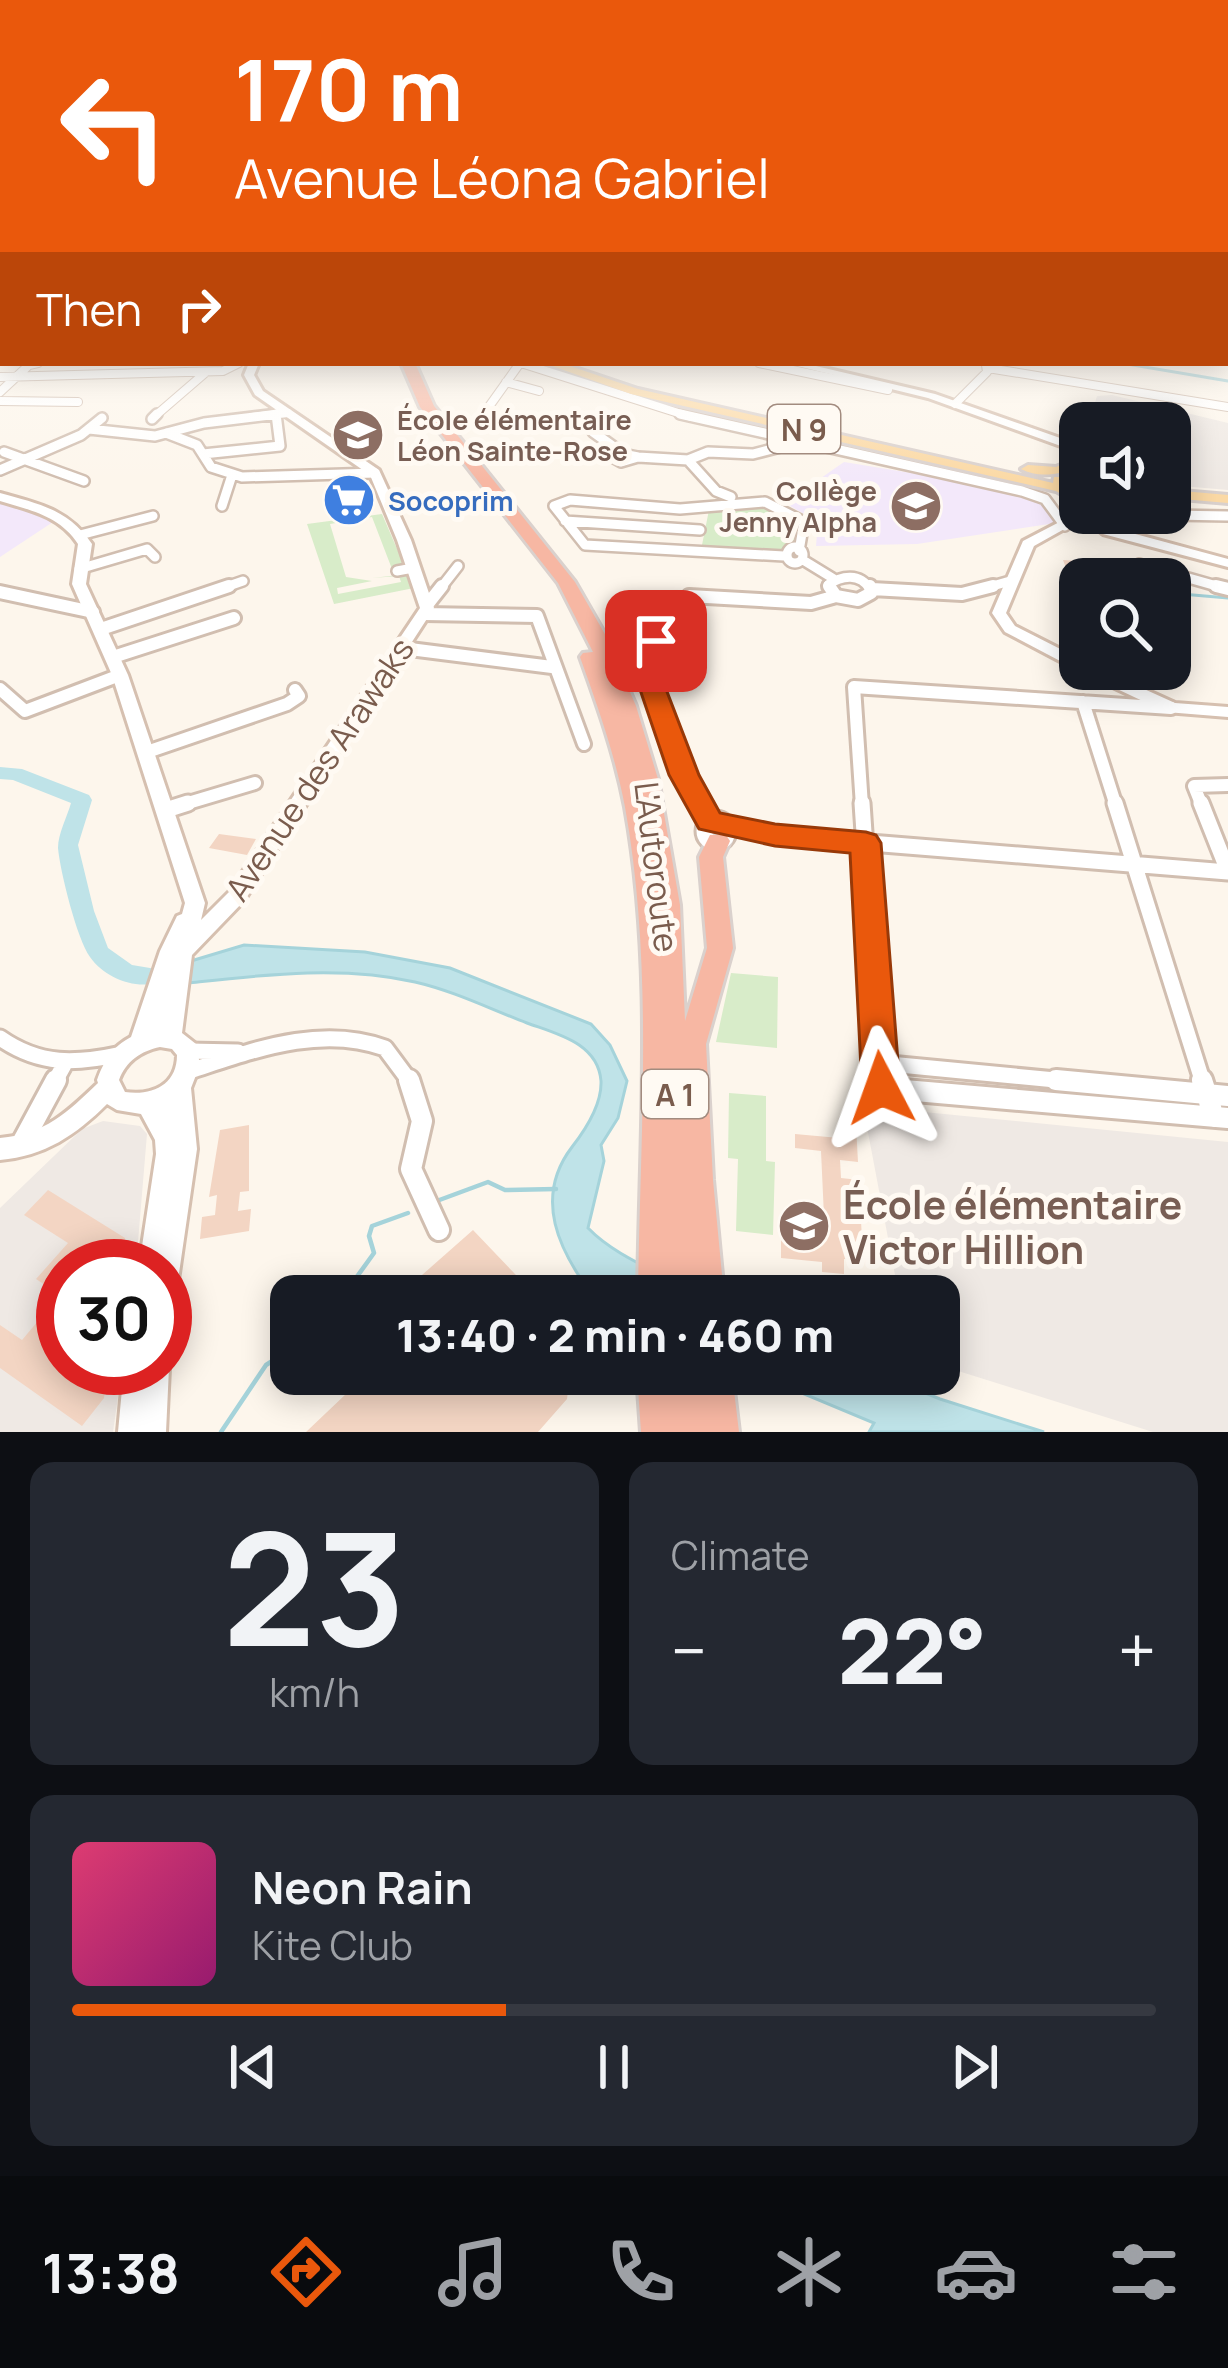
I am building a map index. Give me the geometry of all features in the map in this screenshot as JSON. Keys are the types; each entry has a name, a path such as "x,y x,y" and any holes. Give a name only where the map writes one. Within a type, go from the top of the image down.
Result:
{"highway":[{"name":"L'Autoroute","path":"408,366 427,407 566,582 626,706 647,779 668,905 680,1275"},
{"name":"L'Autoroute","path":"408,366 423,418 552,584 595,669 628,770 640,832 679,1275"},
{"path":"681,1275 694,1030 720,948 711,857 720,830"},
{"path":"668,905 693,1111"},
{"path":"656,1395 657,1432"},
{"path":"683,1395 684,1432"},
{"path":"716,1395 720,1432"}],"main road":[{"path":"253,366 249,375 254,387 282,414 375,472"},
{"name":"N 9","path":"559,366 635,392 1059,482"},
{"name":"N 9","path":"573,366 654,392 1059,482"},
{"path":"804,366 956,403 1059,442"},
{"path":"909,448 1040,471 1059,470"},
{"name":"Avenue des Arawaks","path":"175,959 226,908 426,609 405,570 387,489 375,472"},
{"path":"0,497 53,512 85,544 79,584 117,666 195,903 125,1078"},
{"path":"1191,502 1228,501"},
{"path":"1059,529 1028,544 999,605 1000,620 1010,629 1059,654"},
{"path":"1119,534 1228,563"},
{"path":"1120,690 1134,699 1172,708 1228,712"},
{"path":"169,1239 182,1062 175,959"},
{"path":"9,1149 47,1140 125,1078 182,1062"},
{"path":"125,1078 182,1062"},
{"path":"125,1078 176,1152 158,1239"},
{"path":"133,1432 136,1395"},
{"path":"152,1432 154,1395"}],"street":[{"path":"0,396 28,366"},
{"path":"127,373 133,366"},
{"path":"0,377 206,372 235,366"},
{"path":"483,415 518,366"},
{"path":"528,366 617,400 776,443 1022,491 1059,509"},
{"path":"774,366 888,390"},
{"path":"956,403 986,366 1228,407"},
{"path":"152,419 206,372"},
{"path":"506,382 539,391"},
{"path":"0,396 50,405 78,402"},
{"path":"89,429 142,436 282,414 280,446 203,454"},
{"path":"0,470 89,429 102,418"},
{"path":"604,426 593,432 621,452 638,457 688,460 708,452 745,454 776,443"},
{"path":"166,434 191,441 211,467 232,475 326,478 375,472"},
{"path":"4,452 84,481"},
{"path":"688,460 716,491 742,500"},
{"path":"223,506 232,475"},
{"path":"711,504 716,491"},
{"path":"801,555 801,518 770,502 742,500 696,508 570,500 554,506 585,544 784,556 789,550 834,579 860,579 872,590"},
{"path":"1191,508 1228,517"},
{"path":"80,535 153,516"},
{"path":"565,521 700,530"},
{"path":"79,569 147,549 154,557"},
{"path":"458,566 426,609 469,618 536,616 584,744"},
{"path":"834,579 828,589 836,596"},
{"path":"1191,579 1228,589"},
{"path":"0,592 97,620 243,580"},
{"path":"970,593 1010,580"},
{"path":"999,605 988,596 970,593 872,590 858,599 836,596 811,603 689,596 644,659 684,775 720,830 1228,872 1194,786 1228,785"},
{"path":"0,689 25,711 117,666 234,618"},
{"path":"402,648 552,667"},
{"path":"1134,699 1083,702 854,687 881,1088 1221,1117"},
{"path":"147,752 286,704 299,696 295,690"},
{"path":"1083,702 1208,1094 1221,1117"},
{"path":"166,810 255,783"},
{"path":"182,1062 340,1036 386,1048 407,1075 420,1110 425,1140 411,1169 439,1230"},
{"path":"0,1038 21,1056 125,1078"},
{"path":"9,1149 73,1064"},
{"path":"879,1064 1228,1096"}],"shaded area":[{"path":"1112,395 1141,402 1095,402 1097,396"},
{"path":"1191,414 1228,423 1228,490 1191,487"},
{"name":"Collège Jenny Alpha","path":"844,462 997,487 1037,500 1056,523 917,544 816,546 818,522 785,503"},
{"path":"0,503 35,512 56,520 0,557"},
{"path":"863,1106 1228,1142 1228,1432 1153,1432 960,1372 960,1275 895,1275"},
{"path":"103,1121 140,1126 147,1134 138,1239 36,1239 36,1395 118,1395 113,1432 0,1432 0,1208 82,1129"}],"green space":[{"path":"772,506 797,520 793,547 767,555 701,550 709,510"},
{"path":"382,514 404,565 392,569 372,517 330,524 346,577 372,581 337,588 338,594 401,582 399,576 372,578 408,574 414,588 334,604 307,524"},
{"path":"731,973 778,977 777,1048 716,1042"},
{"path":"729,1093 766,1096 766,1161 775,1162 773,1235 736,1231 738,1159 728,1158"}],"water":[{"path":"244,945 365,952 450,968 591,1024 610,1045 627,1081 618,1118 601,1145 604,1161 588,1228 661,1275 579,1275 561,1243 555,1224 554,1185 601,1090 598,1068 584,1049 563,1036 415,982 302,973 188,983 191,961"},
{"path":"807,1395 930,1395 1044,1432 869,1432 874,1423"}],"building":[{"name":"Socoprim","path":"359,485 369,510 339,515 330,490"},
{"path":"219,834 256,839 247,855 209,848"},
{"path":"839,1124 856,1126 858,1162 840,1160 841,1178 859,1180 863,1261 844,1259 844,1274 822,1272 822,1262 781,1258 781,1233 825,1238 821,1151 795,1148 795,1134 839,1138"},
{"path":"249,1125 249,1191 240,1192 238,1211 251,1209 249,1231 200,1239 202,1217 215,1215 217,1195 209,1197 220,1130"},
{"path":"48,1190 125,1239 62,1239 24,1215"},
{"path":"473,1230 516,1275 422,1275"},
{"path":"36,1323 36,1393 0,1368 0,1325 22,1340"},
{"path":"38,1395 104,1395 82,1426"},
{"path":"345,1395 567,1395 538,1432 306,1432"}],"waterway":[{"path":"1139,366 1228,381"},
{"path":"1191,595 1228,598"},
{"path":"0,773 15,774 82,800 68,845 83,911 99,953 127,974 148,976"},
{"path":"434,1202 488,1182 505,1190 556,1189"},
{"path":"358,1275 374,1253 369,1236 372,1226 408,1213"},
{"path":"221,1432 270,1362"}],"place":[{"name":"École élémentaire Léon Sainte-Rose","path":"358,435"},
{"name":"Socoprim","path":"349,500"},
{"name":"Collège Jenny Alpha","path":"916,506"},
{"name":"École élémentaire Victor Hillion","path":"804,1226"}],"route":[{"path":"656,641 644,663 684,775 710,822 775,835 866,843 881,1088"}]}
